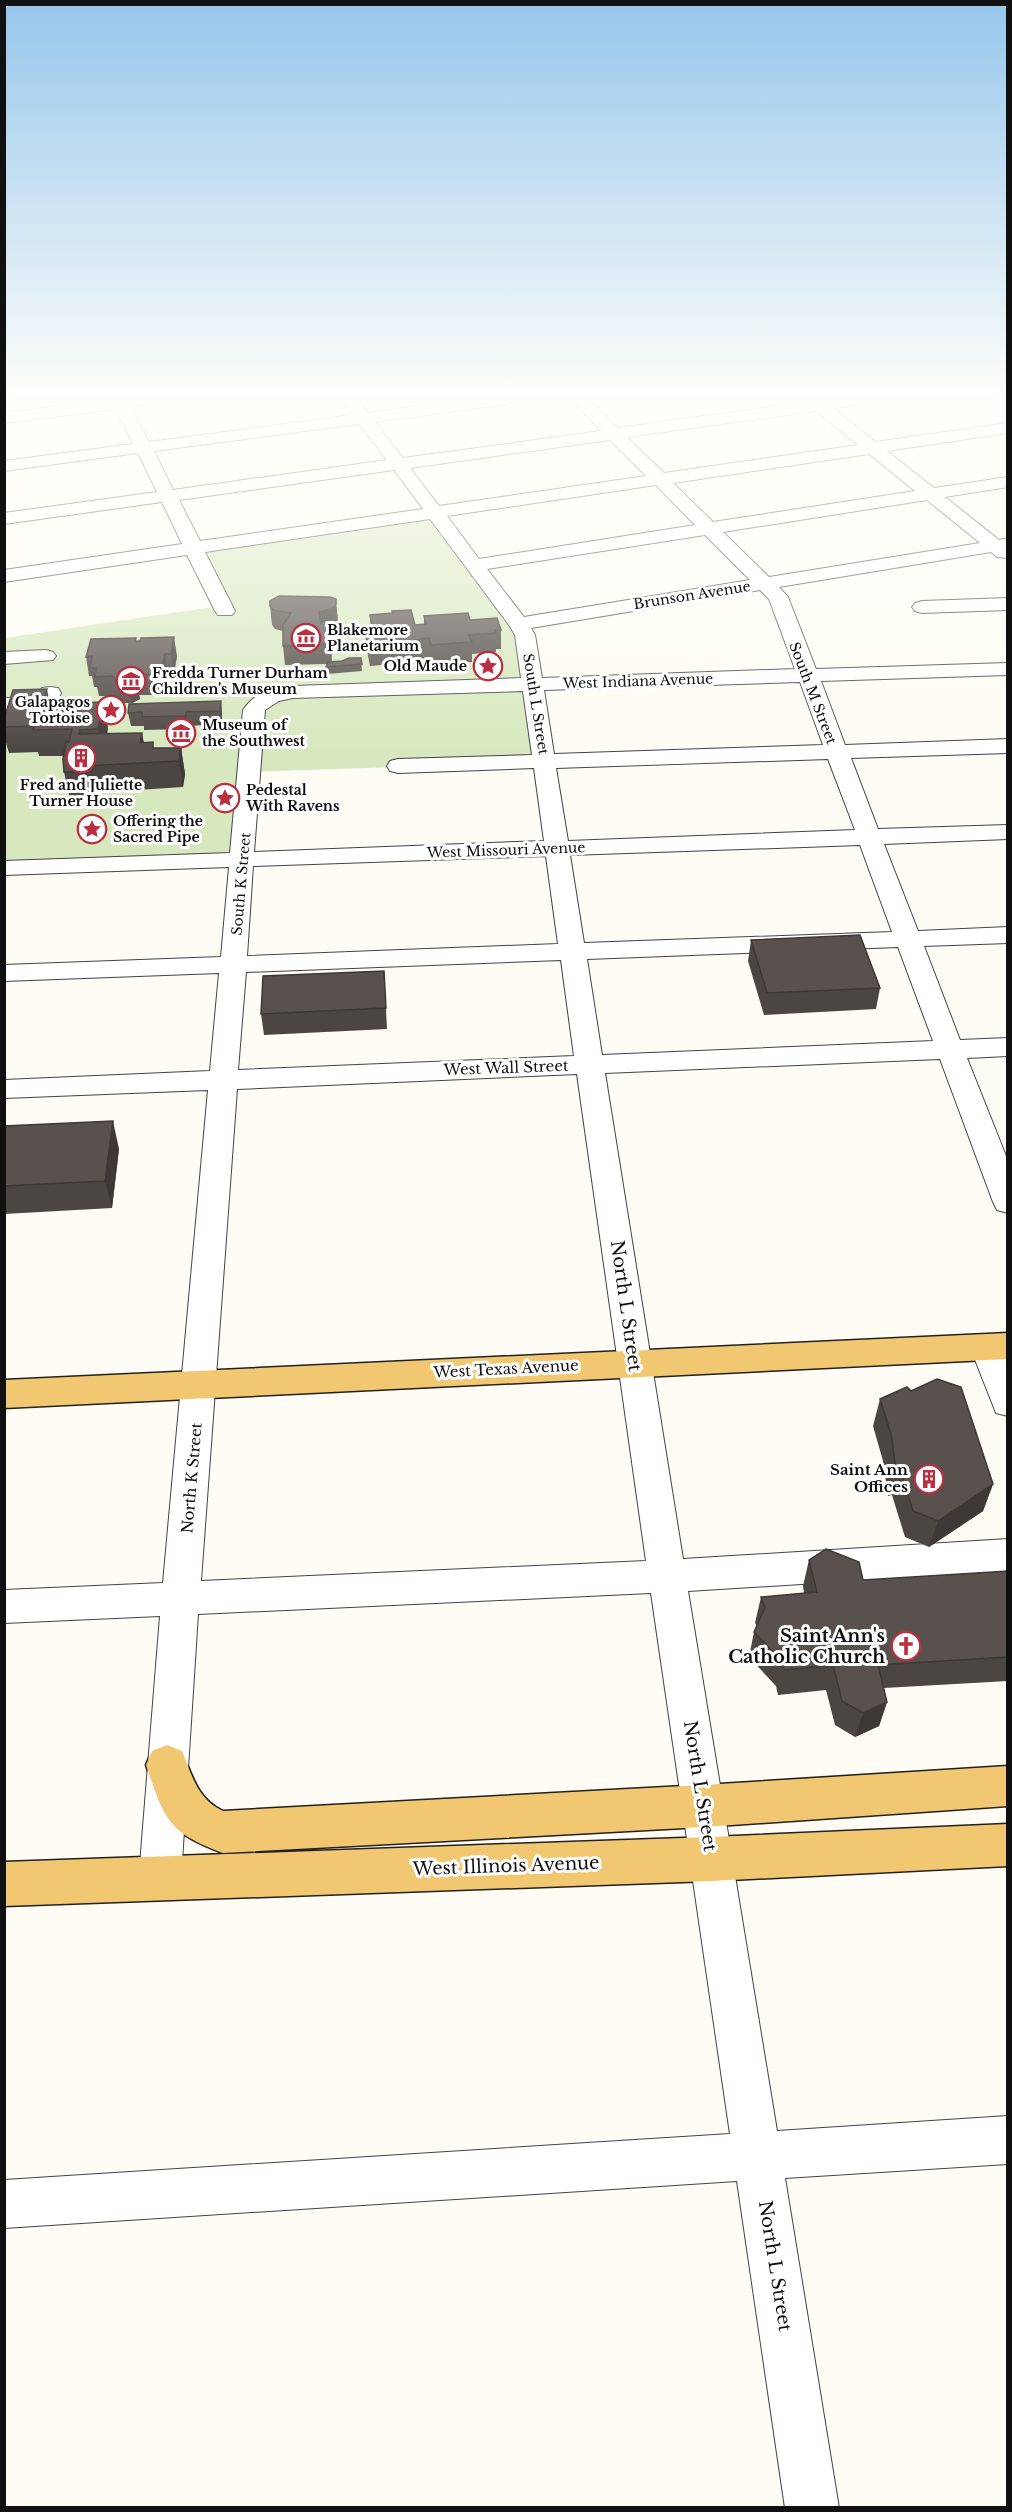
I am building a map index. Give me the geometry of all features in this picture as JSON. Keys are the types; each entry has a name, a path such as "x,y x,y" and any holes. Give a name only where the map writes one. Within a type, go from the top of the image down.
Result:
{"main road":[{"name":"West Texas Avenue","path":"4,1394 997,1346"},
{"path":"167,1765 187,1813 206,1827 223,1832 703,1806 1008,1786"},
{"name":"West Illinois Avenue","path":"4,1884 711,1859 1008,1845"}],"street":[{"path":"4,519 25,516"},
{"path":"177,516 225,611"},
{"path":"6,578 406,516"},
{"name":"South L Street","path":"437,516 525,635 590,1065"},
{"name":"South M Street","path":"696,516 778,597 1008,1202"},
{"path":"475,565 792,516"},
{"path":"959,516 1003,548"},
{"name":"Brunson Avenue","path":"519,624 764,583 1003,548"},
{"path":"922,607 1008,604"},
{"path":"4,658 46,656"},
{"name":"West Indiana Avenue","path":"270,696 293,692 1008,669"},
{"path":"4,705 47,703 50,693"},
{"name":"South K Street","path":"225,1080 254,710 257,704 270,696"},
{"path":"398,766 1008,746"},
{"name":"West Missouri Avenue","path":"4,868 1008,832"},
{"path":"4,973 1008,935"},
{"name":"West Wall Street","path":"4,1089 1008,1047"},
{"name":"North L Street","path":"590,1065 812,2508"},
{"name":"North K Street","path":"160,1877 167,1765 225,1080"},
{"path":"997,1346 1008,1402"},
{"path":"4,1607 667,1576 1008,1555"},
{"path":"4,2204 1008,2140"}],"green space":[{"path":"430,516 519,636 544,762 245,772 236,857 5,864 5,638 232,604 200,549"}],"building":[{"path":"279,596 336,599 333,608 319,612 321,624 330,624 330,644 283,646 283,625 291,613 273,610 270,606 270,601"},
{"path":"411,610 415,625 426,624 424,616 468,613 470,620 497,618 501,630 495,630 496,633 469,635 472,642 431,645 429,638 414,640 415,643 368,646 365,631 373,631 370,615"},
{"path":"174,637 171,654 165,654 162,666 156,665 155,675 136,675 136,679 128,683 116,683 113,676 95,677 96,668 90,668 92,656 86,657 91,639 136,638 135,641 140,641 141,638"},
{"path":"361,658 362,664 326,667 328,662"},
{"path":"47,689 42,704 103,702 98,729 80,730 79,734 142,733 140,743 153,742 153,748 181,748 179,761 85,766 85,772 64,772 63,759 66,741 69,742 72,729 33,730 35,726 4,727 4,719 13,690"},
{"path":"221,701 220,711 186,712 185,716 142,717 142,712 128,713 129,704"},
{"path":"860,935 880,988 767,993 751,940"},
{"path":"384,971 386,1008 261,1014 263,976"},
{"path":"113,1121 105,1181 4,1186 4,1126"},
{"name":"Saint Ann Offices","path":"937,1379 961,1387 993,1484 938,1521 913,1511 900,1469 896,1469 891,1434 880,1399 907,1387 911,1391"},
{"path":"826,1549 859,1562 863,1580 1008,1571 1008,1657 878,1665 887,1702 863,1713 842,1701 833,1665 784,1670 782,1661 754,1632 765,1607 761,1597 817,1592 809,1560"}],"place":[{"name":"Blakemore Planetarium","path":"306,638"},
{"name":"Old Maude","path":"488,666"},
{"name":"Fredda Turner Durham Children's Museum","path":"131,681"},
{"name":"Galapagos Tortoise","path":"111,710"},
{"name":"Museum of the Southwest","path":"181,733"},
{"name":"Fred and Juliette Turner House","path":"81,758"},
{"name":"Pedestal With Ravens","path":"225,798"},
{"name":"Offering the Sacred Pipe","path":"92,829"},
{"name":"Saint Ann Offices","path":"929,1479"},
{"name":"Saint Ann's Catholic Church","path":"906,1646"}]}
